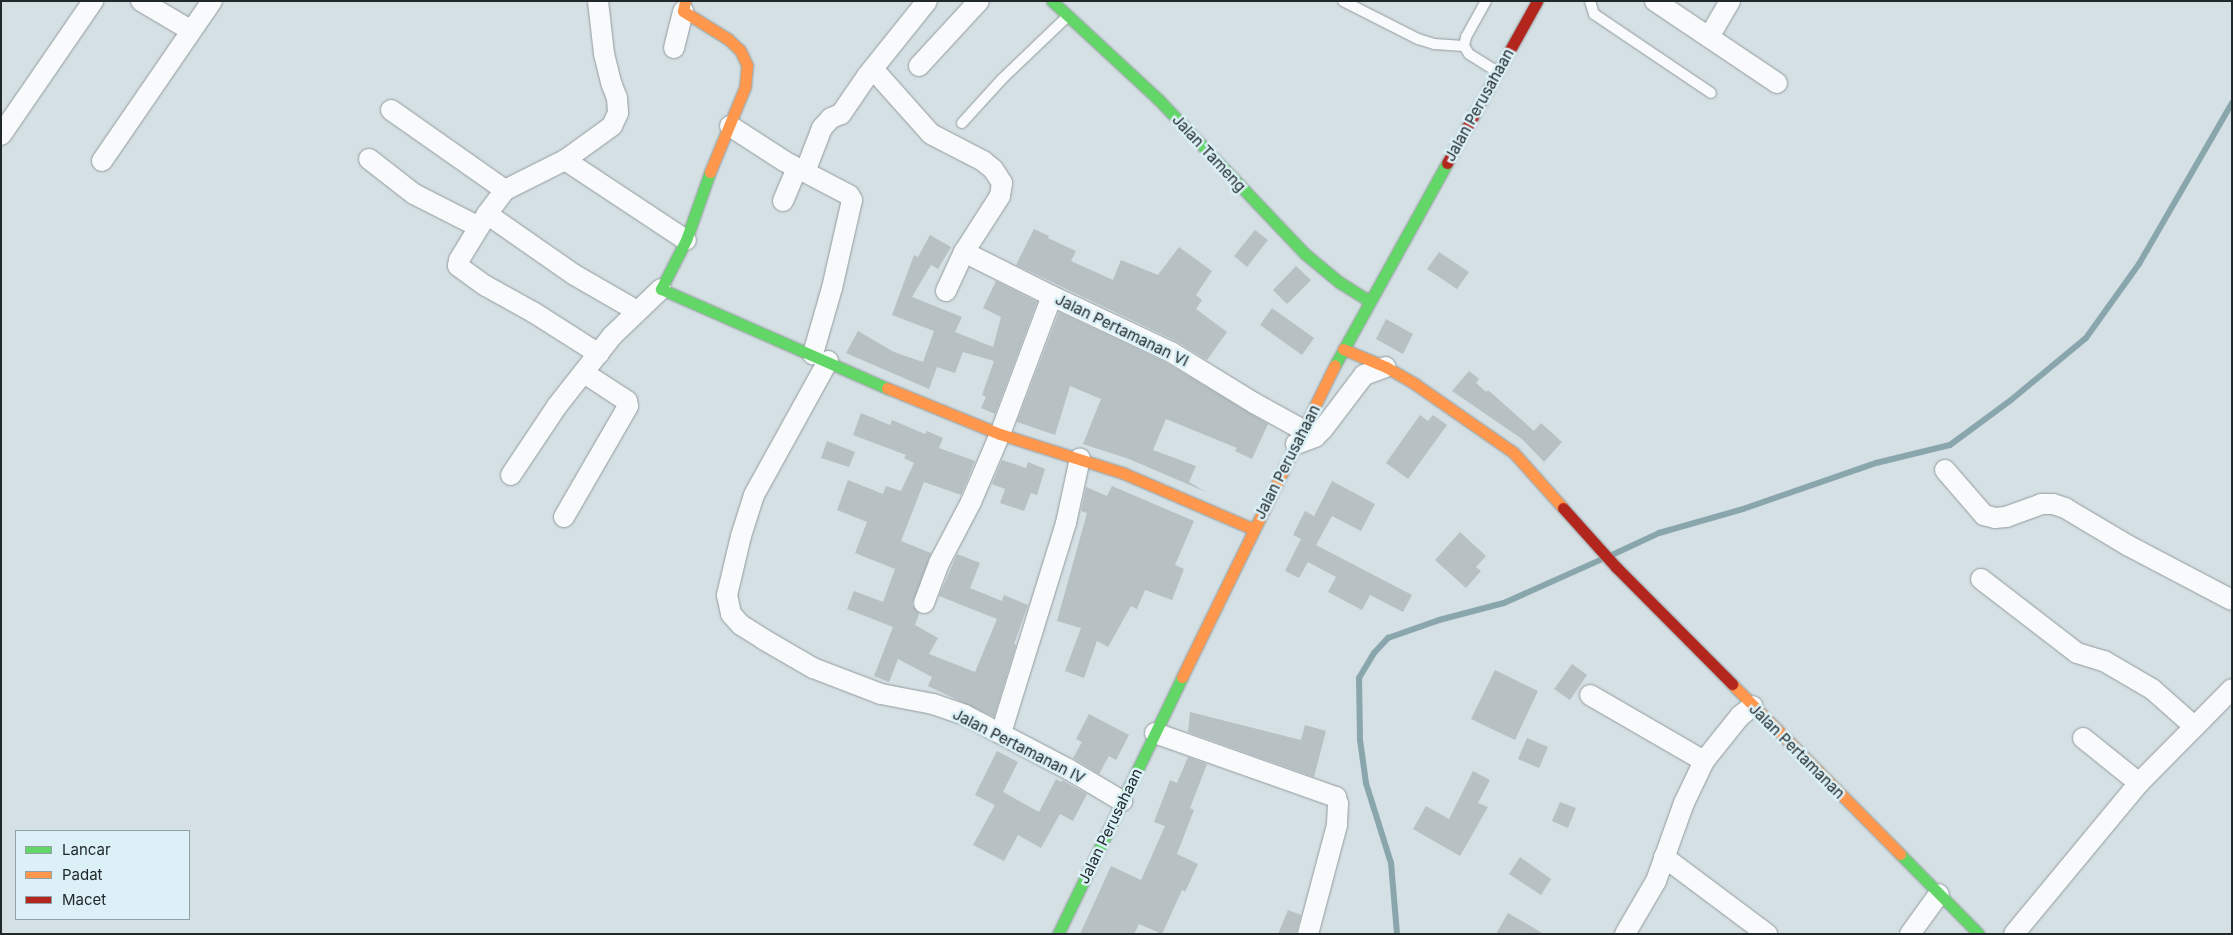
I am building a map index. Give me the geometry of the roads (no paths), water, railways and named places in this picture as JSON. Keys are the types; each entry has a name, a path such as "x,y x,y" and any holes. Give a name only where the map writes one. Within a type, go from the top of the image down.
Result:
{"street":[{"path":"1,135 93,1"},
{"path":"141,1 190,30"},
{"path":"102,161 190,30 212,1"},
{"path":"598,1 604,54 617,98 618,113 612,126 565,160 505,190 483,221 459,260 458,266 486,286 533,312 599,354"},
{"path":"784,201 822,128 830,118 841,114 872,69 927,1"},
{"path":"918,66 979,1"},
{"name":"Jalan Tameng","path":"1052,1 1158,99 1304,253 1339,282 1370,300"},
{"name":"Jalan Perusahaan","path":"1058,934 1154,732 1343,349 1537,1"},
{"path":"1656,1 1777,83"},
{"path":"1709,37 1730,1"},
{"path":"510,475 557,406 612,336 661,289 686,240 708,177 745,87 747,66 745,58 728,39 684,6 674,48"},
{"path":"872,69 931,134 983,161 993,169 1002,183 1003,190 1000,196 964,252 946,290"},
{"path":"392,110 505,190"},
{"path":"730,126 801,170"},
{"path":"369,159 414,194 483,221 586,283 637,311"},
{"path":"565,160 686,240"},
{"name":"Jalan Pertamanan IV","path":"801,170 849,195 852,200 832,288 821,358 754,495 741,536 727,595 731,614 741,625 813,668 881,694 933,704 966,715 1122,801"},
{"name":"Jalan Pertamanan VI","path":"964,252 1163,348 1194,365 1300,437"},
{"path":"661,289 1000,434 1123,473 1253,529"},
{"path":"924,603 940,563 971,502 1000,434 1052,296"},
{"name":"Jalan Pertamanan","path":"1343,349 1386,367 1446,403 1513,452 1616,567 1979,934"},
{"path":"1300,437 1315,437 1364,376 1386,367"},
{"path":"564,517 626,414 628,406 627,401 584,373"},
{"path":"1001,733 1066,523 1080,458"},
{"path":"1945,470 1984,514 1995,518 2006,517 2041,504 2053,504 2066,508 2129,546 2232,600"},
{"path":"1981,579 2077,653 2104,661 2152,689 2194,727"},
{"path":"2014,934 2139,782 2232,689"},
{"path":"1590,695 1704,760"},
{"path":"1625,934 1638,915 1656,881 1704,760 1740,716 1753,706"},
{"path":"1154,732 1331,794 1338,804 1337,825 1308,934"},
{"path":"2083,738 2139,782"},
{"path":"1664,857 1767,934"},
{"path":"1910,934 1939,894"}],"lane":[{"path":"1486,1 1466,37 1464,46 1469,54 1497,72"},
{"path":"1590,1 1594,14 1711,93"},
{"path":"1344,2 1418,39 1434,44 1464,46"},
{"path":"962,123 1002,80 1069,15"}],"waterway":[{"path":"1614,554 1659,533 1743,509 1876,463 1950,445 2011,400 2086,338 2139,264 2232,103"},
{"path":"1397,934 1391,863 1366,783 1360,740 1359,678 1374,653 1388,638 1439,620 1504,603 1600,560"}]}
